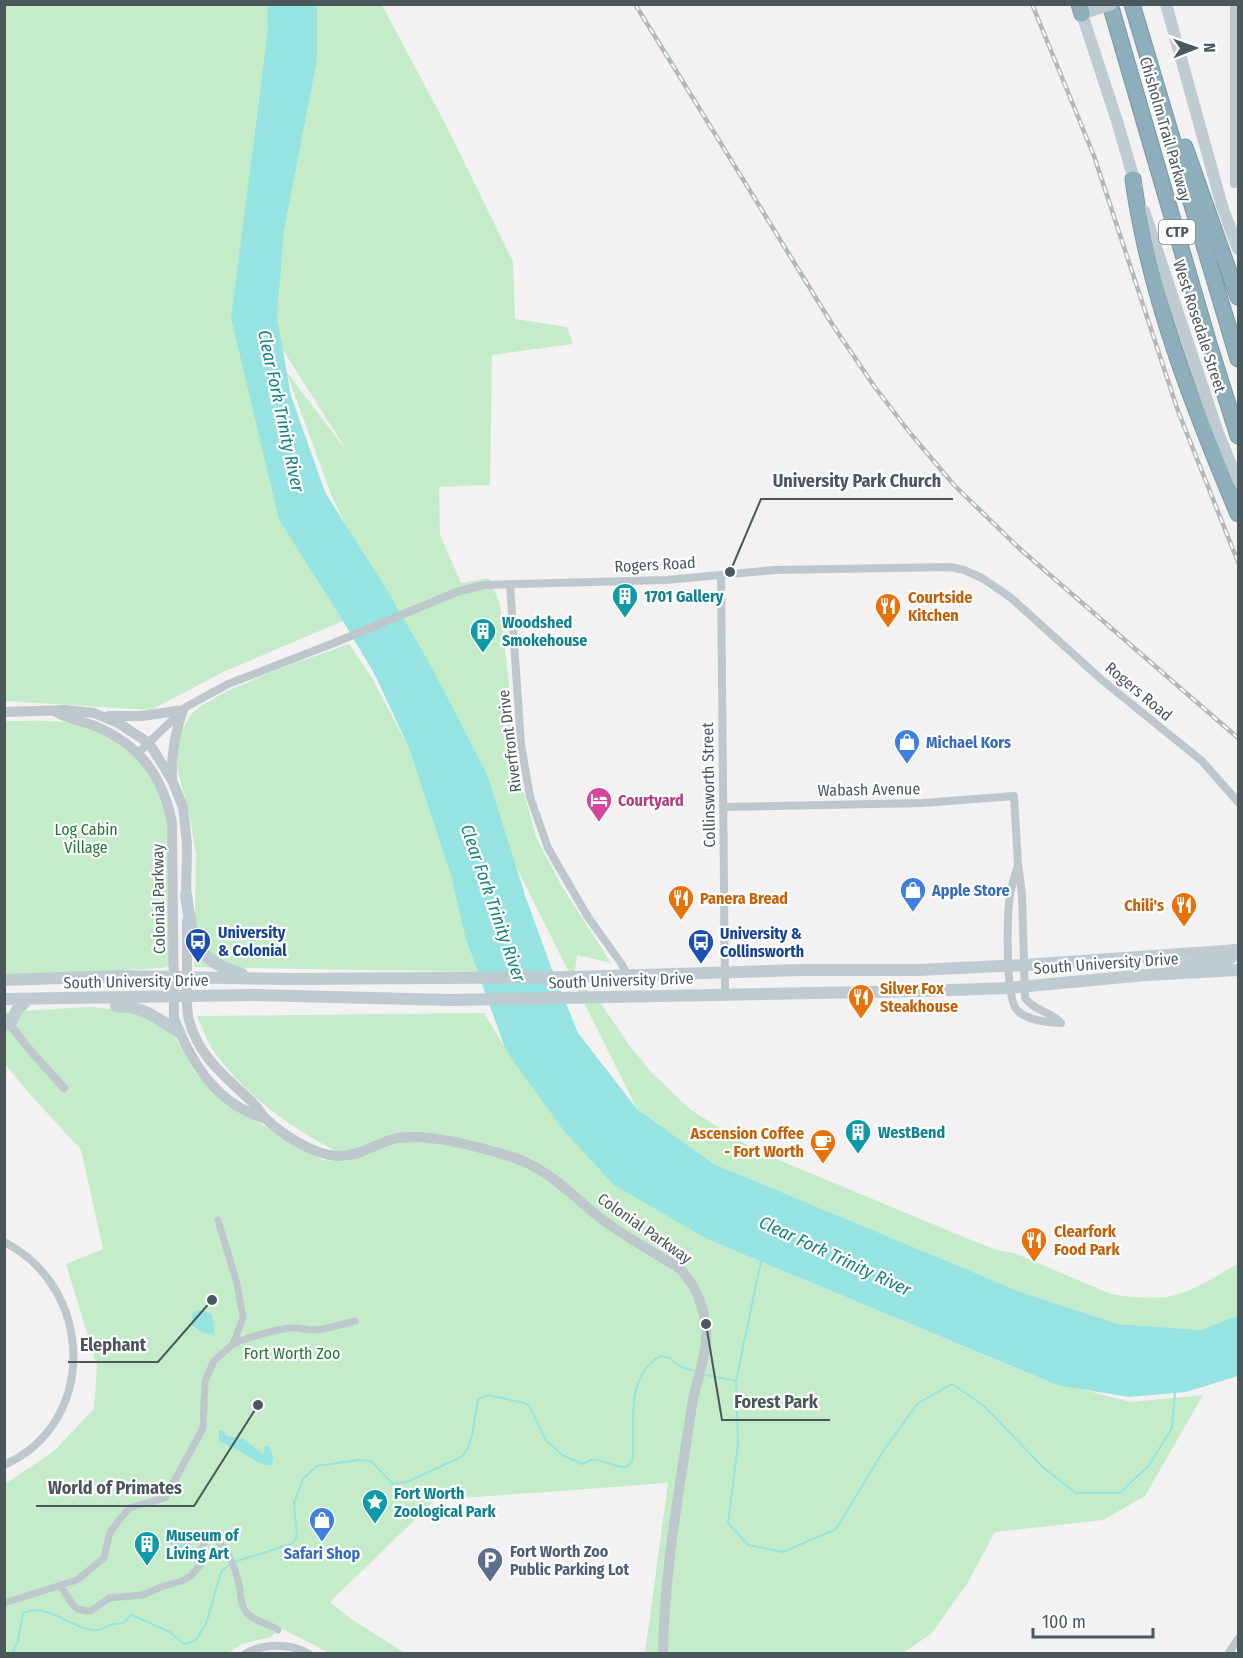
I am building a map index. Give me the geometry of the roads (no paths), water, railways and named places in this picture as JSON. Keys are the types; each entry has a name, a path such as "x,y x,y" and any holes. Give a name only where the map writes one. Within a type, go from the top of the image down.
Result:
{"highway":[{"name":"Chisholm Trail Parkway","path":"1132,4 1210,270 1239,359"},
{"name":"Chisholm Trail Parkway","path":"1107,6 1215,365 1239,436"},
{"path":"1149,57 1177,123 1239,297"},
{"path":"1133,179 1154,278 1176,353 1203,428 1239,514"}],"main road":[{"name":"Chisholm Trail Parkway","path":"1166,4 1222,206 1239,249"},
{"path":"1107,6 1080,9 1117,121 1133,179"},
{"name":"West Rosedale Street","path":"1133,179 1218,433 1239,482"},
{"path":"186,895 192,935 204,955 223,968 258,978"},
{"path":"1163,975 1175,968 1196,963 1224,961 1232,957 1235,950"},
{"name":"South University Drive","path":"4,980 118,976 187,978 628,976 1009,966 1235,950"},
{"name":"South University Drive","path":"4,999 252,995 451,1000 923,992 1237,968"},
{"path":"592,998 619,993 628,986 628,976"},
{"path":"7,1021 28,999"},
{"path":"53,999 88,1006 143,1009 179,1032"}],"street":[{"path":"1234,4 1236,118 1234,184"},
{"name":"Rogers Road","path":"138,753 183,710 228,684 459,591 485,585 666,580 774,570 950,567 972,573 1010,597 1102,680 1202,761 1239,802"},
{"name":"Collinsworth Street","path":"721,575 725,994"},
{"name":"Riverfront Drive","path":"510,585 521,744 530,797 548,848 562,874 628,976"},
{"path":"4,712 77,710 120,724 149,744"},
{"path":"99,716 142,716 183,710 174,738 172,780"},
{"name":"Colonial Parkway","path":"56,711 65,717 77,719 114,734 128,743 146,762 159,781 172,822 174,1018 199,1071 211,1084 250,1114 267,1119"},
{"name":"Colonial Parkway","path":"149,744 172,780 183,807 186,825 187,997 190,1025 205,1056 237,1090 256,1105 267,1119 299,1143 326,1155 350,1156 396,1138 416,1137 511,1156 540,1170 599,1217 679,1268 688,1277 702,1304 706,1327 672,1540 664,1611 663,1653"},
{"name":"Wabash Avenue","path":"723,807 923,803 1014,796 1018,864"},
{"path":"1018,864 1022,894 1024,998 1027,1002 1055,1016 1061,1023 1051,1023 1018,1012 1013,1003 1009,987 1010,894 1018,864"},
{"path":"7,1021 64,1088"},
{"path":"218,1220 237,1284 243,1318 234,1344"},
{"path":"4,1242 23,1253 50,1282 62,1302 73,1340 75,1360 71,1386 59,1418 39,1442 25,1454 4,1465"},
{"path":"4,1603 77,1580 104,1558 110,1532 129,1508 165,1498 203,1428 205,1381 214,1361 234,1344 281,1328 312,1330 355,1322"},
{"path":"60,1585 73,1605 78,1609 91,1611 109,1598 143,1595 191,1576 200,1564 204,1533 213,1537 228,1554 238,1581 243,1608 248,1615 278,1630"},
{"path":"1227,1653 1239,1640"},
{"path":"246,1653 279,1645 301,1649 309,1653"}],"water":[{"name":"Clear Fork Trinity River","path":"267,5 317,5 317,60 284,230 277,317 291,396 325,492 387,590 431,666 487,774 526,898 578,1033 637,1109 714,1164 1021,1292 1118,1324 1202,1330 1238,1315 1238,1376 1186,1392 1129,1397 1057,1385 709,1240 614,1185 564,1131 511,1058 505,1048 466,940 451,875 409,748 375,675 279,520 231,318 268,29"},
{"path":"201,1310 211,1314 214,1334 203,1333 191,1324 193,1312"},
{"path":"219,1430 227,1436 244,1439 262,1454 264,1446 269,1446 273,1456 272,1465 261,1463 219,1442"},
{"path":"177,1533 183,1539 193,1537 190,1546 180,1550 167,1542"}],"waterway":[{"path":"702,1374 736,1381 761,1261"},
{"path":"12,1654 18,1641 23,1613 32,1610 49,1613 84,1628 95,1630 124,1623 130,1615 170,1632 184,1644 195,1641 206,1624 221,1572 231,1563 293,1543 297,1536 294,1503 303,1479 317,1466 359,1460 371,1461 393,1484 407,1482 463,1456 472,1436 478,1399 488,1395 525,1403 530,1407 545,1439 562,1455 582,1464 595,1460 626,1467 632,1462 633,1455 634,1400 642,1375 649,1365 660,1356 670,1358 679,1366 697,1372"},
{"path":"736,1381 738,1444 728,1523 748,1545 783,1552 836,1529 884,1450 918,1403 952,1384 983,1405 1044,1468 1076,1493 1120,1493 1149,1465 1172,1428 1175,1392"}],"railway":[{"path":"635,4 832,324 874,386 910,433 954,485 1020,549 1238,738"},
{"path":"1032,4 1094,156 1178,411 1238,562"}],"place":[{"name":"University Park Church","path":"730,572"},
{"name":"1701 Gallery","path":"625,619"},
{"name":"Courtside Kitchen","path":"888,629"},
{"name":"Woodshed Smokehouse","path":"483,654"},
{"name":"Michael Kors","path":"907,765"},
{"name":"Courtyard","path":"599,823"},
{"name":"Apple Store","path":"913,913"},
{"name":"Panera Bread","path":"681,921"},
{"name":"Chili's","path":"1184,928"},
{"name":"University & Colonial","path":"198,964"},
{"name":"University & Collinsworth","path":"701,965"},
{"name":"Silver Fox Steakhouse","path":"861,1020"},
{"name":"WestBend","path":"858,1155"},
{"name":"Ascension Coffee - Fort Worth","path":"823,1165"},
{"name":"Clearfork Food Park","path":"1034,1263"},
{"name":"Elephant","path":"212,1300"},
{"name":"Forest Park","path":"706,1324"},
{"name":"World of Primates","path":"258,1405"},
{"name":"Fort Worth Zoological Park","path":"375,1525"},
{"name":"Safari Shop","path":"322,1543"},
{"name":"Museum of Living Art","path":"147,1567"},
{"name":"Fort Worth Zoo Public Parking Lot","path":"490,1583"}],"park label":[{"name":"Log Cabin Village","path":"86,838"},
{"name":"Fort Worth Zoo","path":"292,1353"}]}
